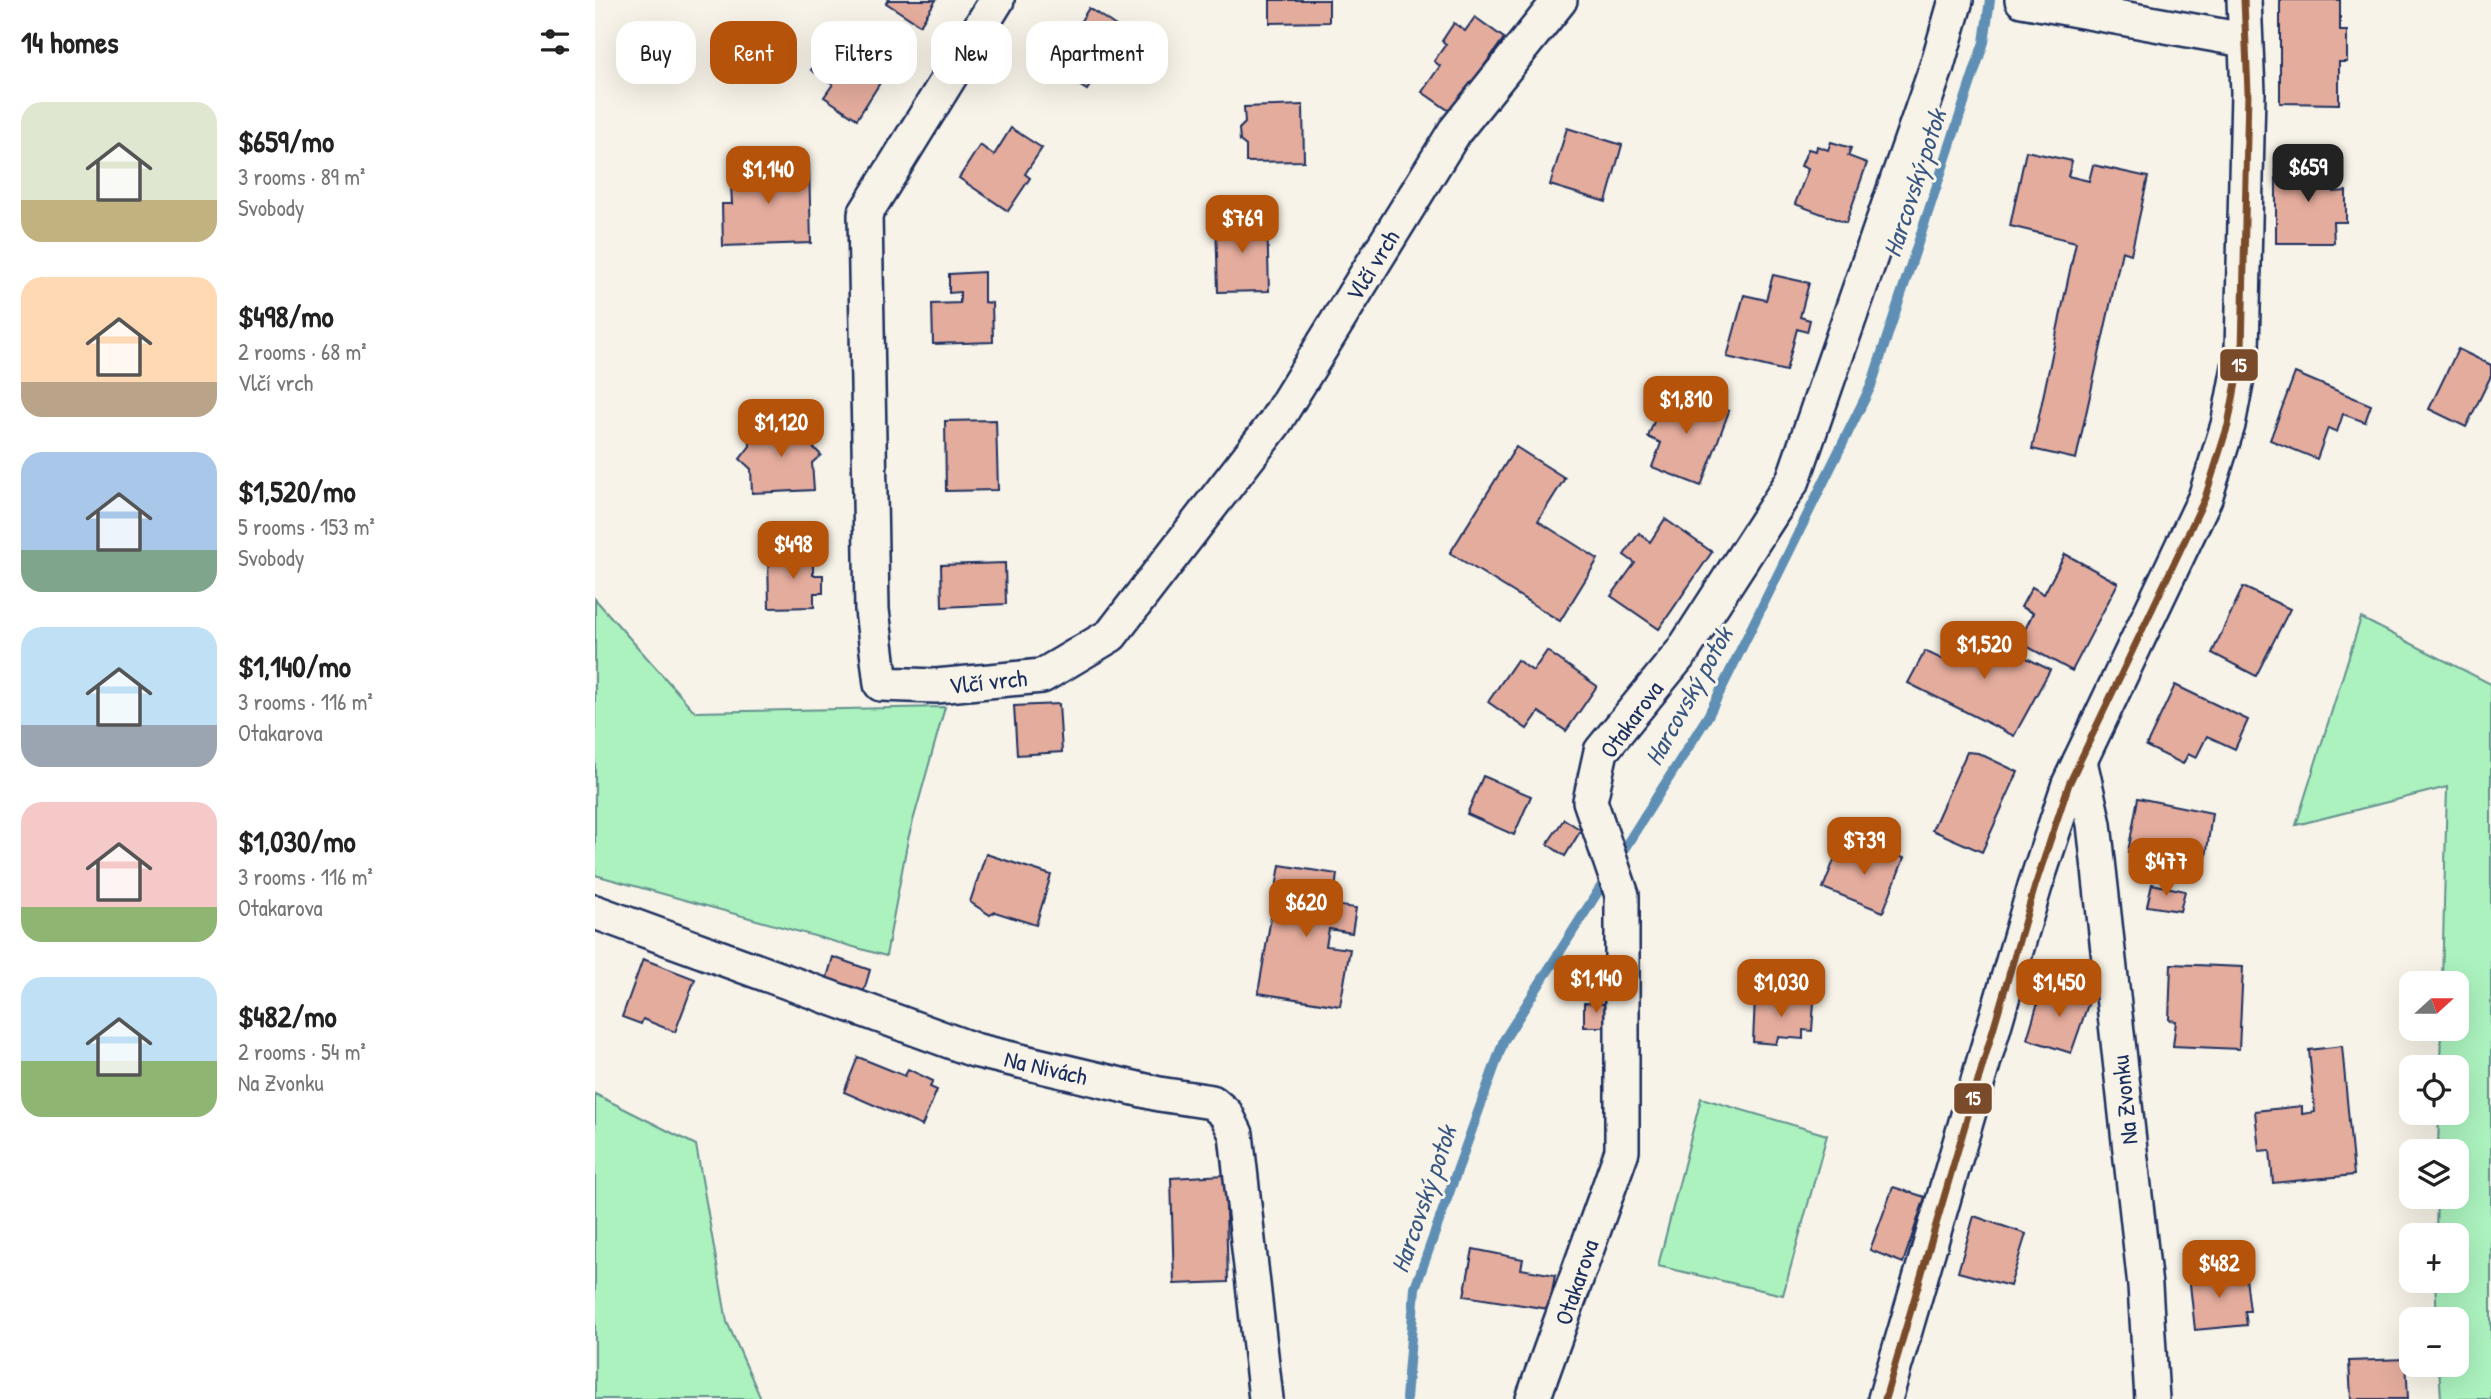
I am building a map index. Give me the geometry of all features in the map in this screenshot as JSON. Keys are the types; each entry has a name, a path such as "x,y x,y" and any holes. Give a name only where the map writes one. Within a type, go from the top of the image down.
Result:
{"street":[{"name":"Vlčí vrch","path":"997,0 865,214 872,611 881,684 936,687 1042,676 1111,635 1274,424 1455,131 1560,0"},
{"name":"Otakarova","path":"1533,1399 1622,1151 1622,895 1590,801 1601,751 1682,652 1793,480 1937,66 1956,0"},
{"path":"1885,1399 2035,886 2069,784 2205,498 2228,425 2242,351 2248,92 2244,0"},
{"path":"2027,1 2244,40"},
{"name":"Na Zvonku","path":"2080,761 2096,838 2145,1286 2152,1399"},
{"name":"Na Nivách","path":"595,912 974,1050 1159,1094 1212,1102 1226,1114 1236,1134 1266,1399"}],"green space":[{"path":"595,599 695,712 945,707 908,839 886,956 595,875"},
{"path":"2361,618 2491,684 2491,1399 2441,1399 2440,1377 2469,1377 2469,1307 2436,1307 2436,1293 2469,1293 2469,1223 2436,1223 2437,1209 2469,1209 2469,1139 2438,1139 2439,1125 2469,1125 2469,1055 2440,1055 2441,1041 2469,1041 2469,971 2442,971 2447,787 2296,825"},
{"path":"595,1094 696,1145 727,1322 761,1399 595,1399"},
{"path":"1701,1098 1827,1135 1783,1295 1658,1266"}],"building":[{"path":"888,0 936,0 920,25 886,3"},
{"path":"1270,0 1329,0 1329,22 1270,23"},
{"path":"2280,0 2340,0 2340,31 2347,31 2347,62 2339,62 2339,104 2280,103"},
{"path":"1089,8 1108,21 1081,21"},
{"path":"1475,17 1504,38 1451,112 1422,92 1440,66 1434,61 1446,44 1442,41 1454,23 1465,31"},
{"path":"833,84 879,84 857,119 824,97"},
{"path":"1077,84 1091,84 1087,90"},
{"path":"1303,105 1304,161 1246,162 1246,146 1240,141 1239,129 1245,123 1244,107"},
{"path":"1011,128 1042,148 1025,174 1030,178 1008,211 959,178 980,145 994,155"},
{"path":"1567,128 1622,145 1606,202 1550,185"},
{"path":"1831,142 1851,148 1848,156 1867,163 1846,223 1795,204 1808,169 1801,166 1808,149 1816,151 1817,146 1828,150"},
{"path":"2026,151 2072,161 2068,176 2089,181 2093,165 2148,177 2131,254 2122,251 2076,459 2032,449 2076,242 2010,226"},
{"path":"809,164 811,243 723,246 722,204 732,204 730,166"},
{"path":"2276,165 2334,166 2334,192 2346,191 2346,222 2333,222 2334,243 2276,243"},
{"path":"1267,218 1269,291 1218,292 1216,219"},
{"path":"984,272 984,302 992,303 993,342 933,344 932,304 960,303 960,292 949,293 949,274"},
{"path":"1773,275 1809,283 1800,317 1810,320 1807,332 1797,329 1786,371 1727,357 1744,295 1766,300"},
{"path":"2458,349 2491,365 2491,376 2466,427 2429,409"},
{"path":"2295,373 2371,405 2365,422 2343,414 2337,432 2328,428 2317,459 2270,440"},
{"path":"1667,388 1729,411 1701,486 1652,467 1661,443 1648,437"},
{"path":"779,417 789,428 810,426 812,446 821,455 812,463 814,490 752,493 751,469 740,459 750,446 749,429 767,429"},
{"path":"996,420 998,490 946,491 945,421"},
{"path":"1516,447 1565,478 1538,521 1598,559 1560,621 1450,553"},
{"path":"1665,519 1712,552 1659,629 1611,596 1635,563 1624,555 1639,533 1650,542"},
{"path":"813,553 813,575 823,575 823,593 814,593 814,607 769,608 768,554"},
{"path":"2065,554 2118,583 2072,671 2019,642 2033,613 2021,607 2032,587 2044,594"},
{"path":"1005,563 1006,604 942,607 941,565"},
{"path":"2243,587 2290,609 2256,676 2212,653"},
{"path":"1970,629 2050,670 2014,736 1908,683 1925,651 1952,664"},
{"path":"1547,651 1597,686 1566,731 1539,712 1527,729 1488,702 1517,660 1533,671"},
{"path":"2175,685 2248,720 2235,749 2207,736 2196,758 2188,754 2183,764 2146,746"},
{"path":"1059,704 1062,752 1017,755 1014,706"},
{"path":"1967,752 1978,753 2018,772 1982,852 1932,830"},
{"path":"1483,776 1531,796 1514,835 1467,814"},
{"path":"2138,798 2212,813 2204,873 2176,861 2128,852"},
{"path":"1564,819 1581,830 1565,856 1547,844"},
{"path":"1840,845 1879,860 1883,850 1904,858 1883,912 1823,888"},
{"path":"986,854 1051,875 1036,925 995,912 990,915 970,902"},
{"path":"1280,865 1337,874 1333,905 1356,908 1352,933 1329,929 1326,946 1350,949 1340,1006 1258,993"},
{"path":"2152,884 2185,891 2180,911 2147,906"},
{"path":"833,957 870,970 863,994 826,981"},
{"path":"643,959 695,979 675,1032 643,1019 641,1024 622,1017"},
{"path":"2171,964 2243,967 2239,1049 2173,1046 2176,1021 2169,1020"},
{"path":"2081,987 2091,996 2071,1053 2027,1039 2042,989 2072,997 2074,990"},
{"path":"1755,997 1814,1002 1812,1031 1803,1030 1803,1039 1778,1037 1776,1044 1753,1042"},
{"path":"1584,1003 1608,1004 1607,1027 1584,1027"},
{"path":"2342,1046 2354,1175 2273,1183 2270,1150 2259,1151 2255,1111 2302,1106 2302,1114 2315,1112 2309,1050"},
{"path":"858,1057 905,1076 908,1069 933,1081 930,1087 937,1090 922,1126 844,1092"},
{"path":"1225,1175 1228,1282 1174,1284 1171,1178"},
{"path":"1893,1187 1925,1197 1903,1263 1870,1250"},
{"path":"1974,1216 2026,1234 2010,1286 1958,1272"},
{"path":"1473,1249 1523,1259 1521,1269 1555,1275 1549,1309 1464,1296"},
{"path":"2240,1270 2241,1278 2246,1278 2250,1311 2245,1311 2247,1325 2195,1330 2189,1275"},
{"path":"2399,1359 2399,1377 2407,1377 2408,1399 2351,1399 2349,1361"}],"waterway":[{"name":"Harcovský potok","path":"1617,860 1708,716 1871,386 1984,42 1990,0"},
{"name":"Harcovský potok","path":"1406,1399 1415,1288 1504,1040 1609,874"}],"transit line":[{"name":"15","path":"1885,1399 2035,886 2069,784 2205,498 2228,425 2242,351 2248,92 2244,0"}]}
